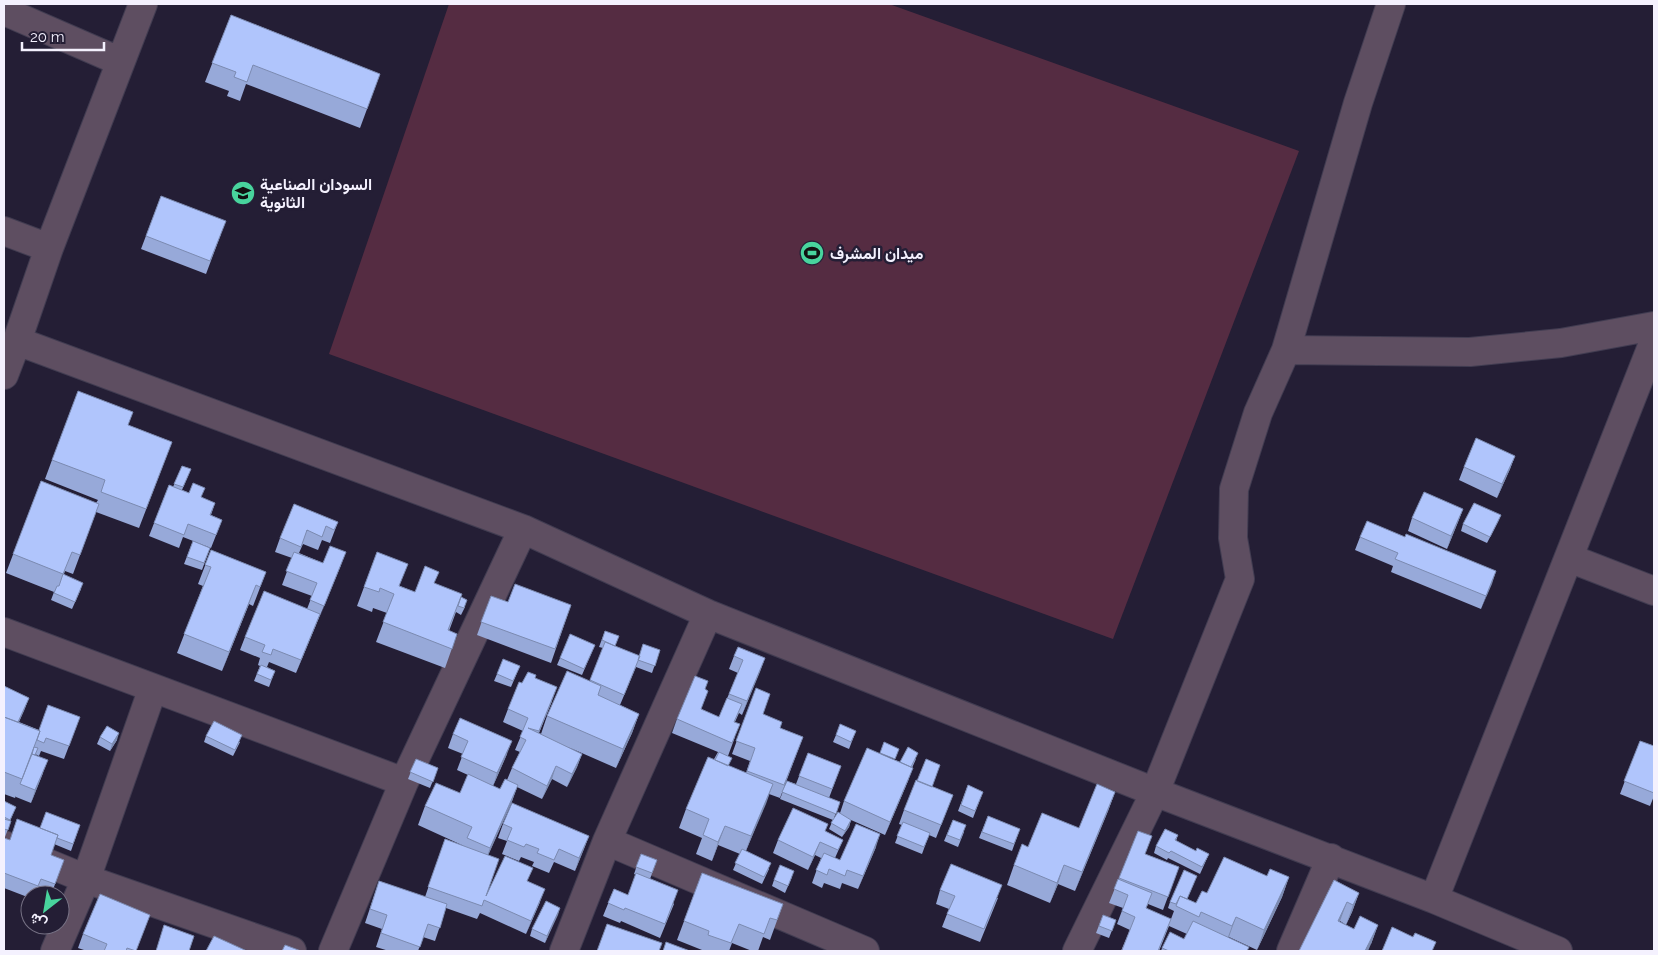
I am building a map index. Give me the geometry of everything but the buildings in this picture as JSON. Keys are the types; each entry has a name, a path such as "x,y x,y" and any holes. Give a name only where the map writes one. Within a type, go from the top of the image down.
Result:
{"street":[{"path":"4,375 48,248 119,61 143,4"},
{"path":"1077,951 1155,792 1240,579 1233,538 1234,489 1258,413 1286,350 1358,103 1391,4"},
{"path":"4,11 119,61"},
{"path":"4,231 48,248"},
{"path":"1286,350 1470,352 1561,344 1654,326"},
{"path":"17,341 523,529 708,614 1155,792 1331,858 1558,951"},
{"path":"1434,899 1654,341"},
{"path":"333,951 404,782 523,529"},
{"path":"1569,558 1654,591"},
{"path":"564,951 607,841 708,614"},
{"path":"4,632 404,782"},
{"path":"55,951 86,879 153,688"},
{"path":"607,841 865,951"},
{"path":"4,845 86,879 292,951"},
{"path":"1291,951 1331,858"}],"shaded area":[{"name":"ميدان المشرف","path":"449,4 889,4 1299,151 1113,639 329,354"}],"place":[{"name":"السودان الصناعية الثانوية","path":"243,193"},
{"name":"ميدان المشرف","path":"812,253"}]}
